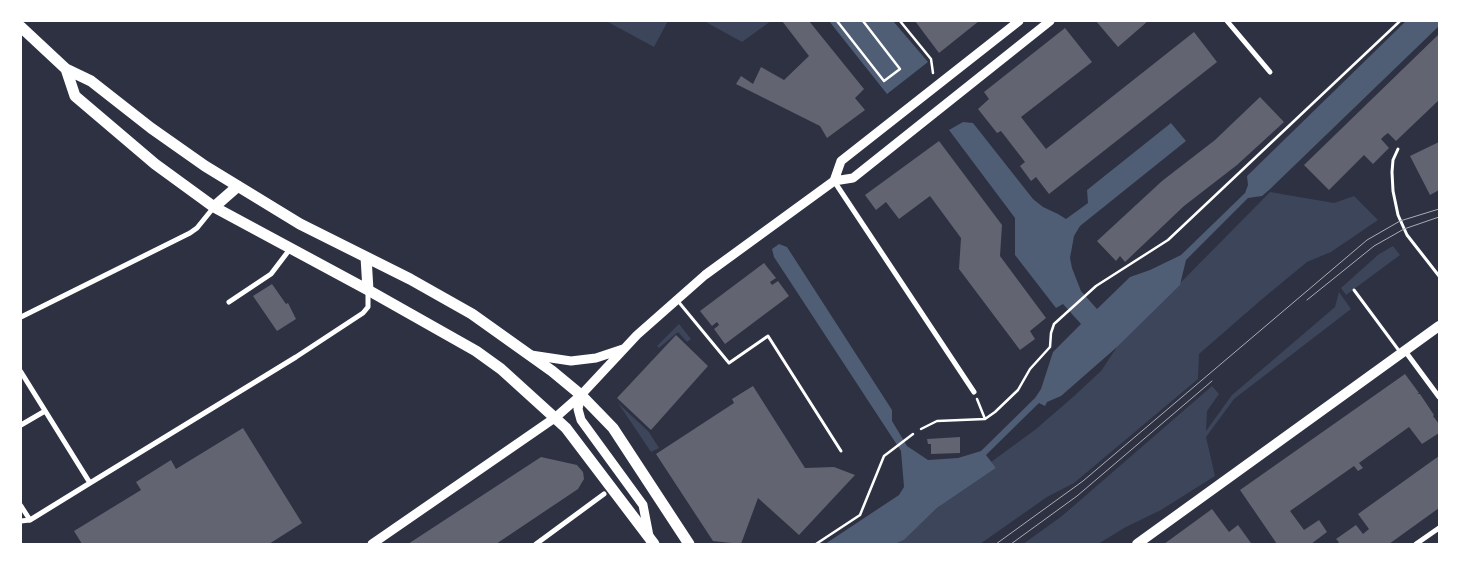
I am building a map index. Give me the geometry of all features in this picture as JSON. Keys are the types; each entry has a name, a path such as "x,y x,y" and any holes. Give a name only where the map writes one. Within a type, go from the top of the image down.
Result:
{"highway":[{"path":"21,27 66,69 91,81 151,128 238,186 300,224 472,314 530,355 581,395 613,428 689,544"},
{"path":"66,69 74,96 149,159 214,207 368,290 476,351 501,368 556,417 614,488 652,541"},
{"path":"214,207 238,186"},
{"path":"366,257 368,290"}],"main road":[{"path":"1137,544 1439,326"}],"street":[{"path":"834,181 841,161 1020,21"},
{"path":"372,544 556,417 581,395 623,350 705,275 834,181 853,178 1050,21"},
{"path":"1227,21 1270,72"},
{"path":"834,181 974,392"},
{"path":"21,317 190,233 197,228 214,207"},
{"path":"229,302 271,274 290,249"},
{"path":"21,521 30,520 296,357 363,313 368,307 368,290"},
{"path":"530,355 571,361 596,358 623,350"},
{"path":"1403,352 1436,389 1439,397"},
{"path":"21,372 90,483"},
{"path":"581,395 578,409 581,420 642,506 652,541"},
{"path":"21,425 45,411"},
{"path":"536,544 604,494"},
{"path":"21,506 30,520"},
{"path":"1416,544 1439,528"}],"lane":[{"path":"1398,150 1393,160 1392,172 1393,191 1398,215 1407,235 1439,276"},
{"path":"1354,290 1403,352"},
{"path":"676,300 729,363 768,336 841,452"}],"path":[{"path":"837,21 884,81 900,68 863,21"},
{"path":"900,21 931,58 934,78"},
{"path":"920,429 937,421 985,419 1018,390 1030,369 1050,347 1054,324 1090,292 1168,240 1400,21"},
{"path":"974,392 985,419"},
{"path":"816,544 860,515 884,456 889,450 913,434"}],"shaded area":[{"path":"606,21 668,21 654,47"},
{"path":"704,21 771,21 742,42"},
{"path":"829,21 893,21 928,62 887,94"},
{"path":"1406,21 1439,21 1439,26 1269,190 1262,196 1248,198 1186,260 1180,285 1117,347 1061,396 1047,402 1045,406 1039,403 986,455 996,468 937,508 904,540 895,544 825,544 899,495 904,487 901,451 774,257 772,249 779,244 787,247 892,410 892,421 907,446 928,460 958,458 981,451 1035,398 1041,389 1053,352 1081,324 1063,304 1056,308 1015,255 1015,218 949,130 963,122 973,123 1033,199 1043,207 1066,219 1088,203 1087,190 1171,123 1186,141 1080,226 1074,236 1070,258 1072,268 1081,291 1097,309 1130,277 1181,255 1245,193 1248,185 1247,176"},
{"path":"1270,192 1334,203 1354,196 1378,220 1331,252 1307,262 1261,300 1199,354 1198,379 1074,483 1047,497 980,544 895,544 904,540 937,508 996,468 991,462 1036,429 1101,371 1117,347"},
{"path":"1393,246 1400,255 1346,295 1341,288 1379,254"},
{"path":"1339,292 1351,309 1234,399 1206,437 1215,476 1161,510 1126,527 1098,544 1023,544 1062,516 1212,386 1219,394 1207,411 1206,431 1232,395 1335,307"},
{"path":"679,324 691,339 687,342 678,332 659,348 657,346"},
{"path":"618,403 649,432 659,448 651,452"}],"building":[{"path":"782,21 809,21 864,89 855,98 865,110 827,138 820,126 736,84 741,76 753,84 761,67 784,80 809,56"},
{"path":"915,21 979,21 939,53"},
{"path":"1096,21 1148,21 1118,47"},
{"path":"1065,28 1092,62 1021,117 1046,149 1194,32 1217,62 1049,194 1036,177 1031,181 1020,166 1025,162 1001,131 997,133 978,109 989,99 984,92"},
{"path":"1439,34 1439,100 1396,141 1388,133 1384,136 1381,139 1389,148 1373,164 1364,155 1329,190 1304,165"},
{"path":"1260,97 1284,122 1237,165 1184,206 1125,262 1120,256 1116,261 1097,241 1162,181 1215,140"},
{"path":"939,141 1002,225 1000,256 1046,318 1030,331 1035,339 1020,350 959,269 961,238 930,196 899,219 886,202 876,210 865,195"},
{"path":"1439,142 1439,190 1430,195 1410,156"},
{"path":"764,263 776,278 770,282 772,285 778,281 789,296 725,344 714,329 719,325 717,322 712,326 700,311"},
{"path":"272,284 286,304 288,303 296,319 277,331 253,296"},
{"path":"676,335 708,366 651,430 617,398"},
{"path":"1405,374 1419,393 1417,394 1420,394 1434,415 1439,424 1439,433 1422,444 1409,427 1359,463 1363,468 1358,471 1354,466 1290,511 1304,530 1319,520 1327,532 1311,544 1277,544 1240,490"},
{"path":"753,386 805,468 834,467 855,475 799,535 758,498 741,544 713,541 656,454 734,403 732,399"},
{"path":"243,428 302,523 269,544 82,544 74,531 141,490 136,482 171,460 176,469"},
{"path":"960,437 960,453 931,454 931,444 928,444 927,439"},
{"path":"1439,456 1439,508 1389,544 1337,544 1339,542 1336,539 1356,525 1363,534 1369,529 1358,514"},
{"path":"541,457 577,465 583,472 584,479 578,489 496,544 408,544"},
{"path":"1212,509 1229,532 1238,525 1251,543 1164,544"}],"tram line":[{"path":"996,544 1083,481 1367,240 1400,221 1439,209"},
{"path":"1307,300 1374,246 1404,229 1439,217"},
{"path":"1011,544 1077,496 1212,381"}]}
